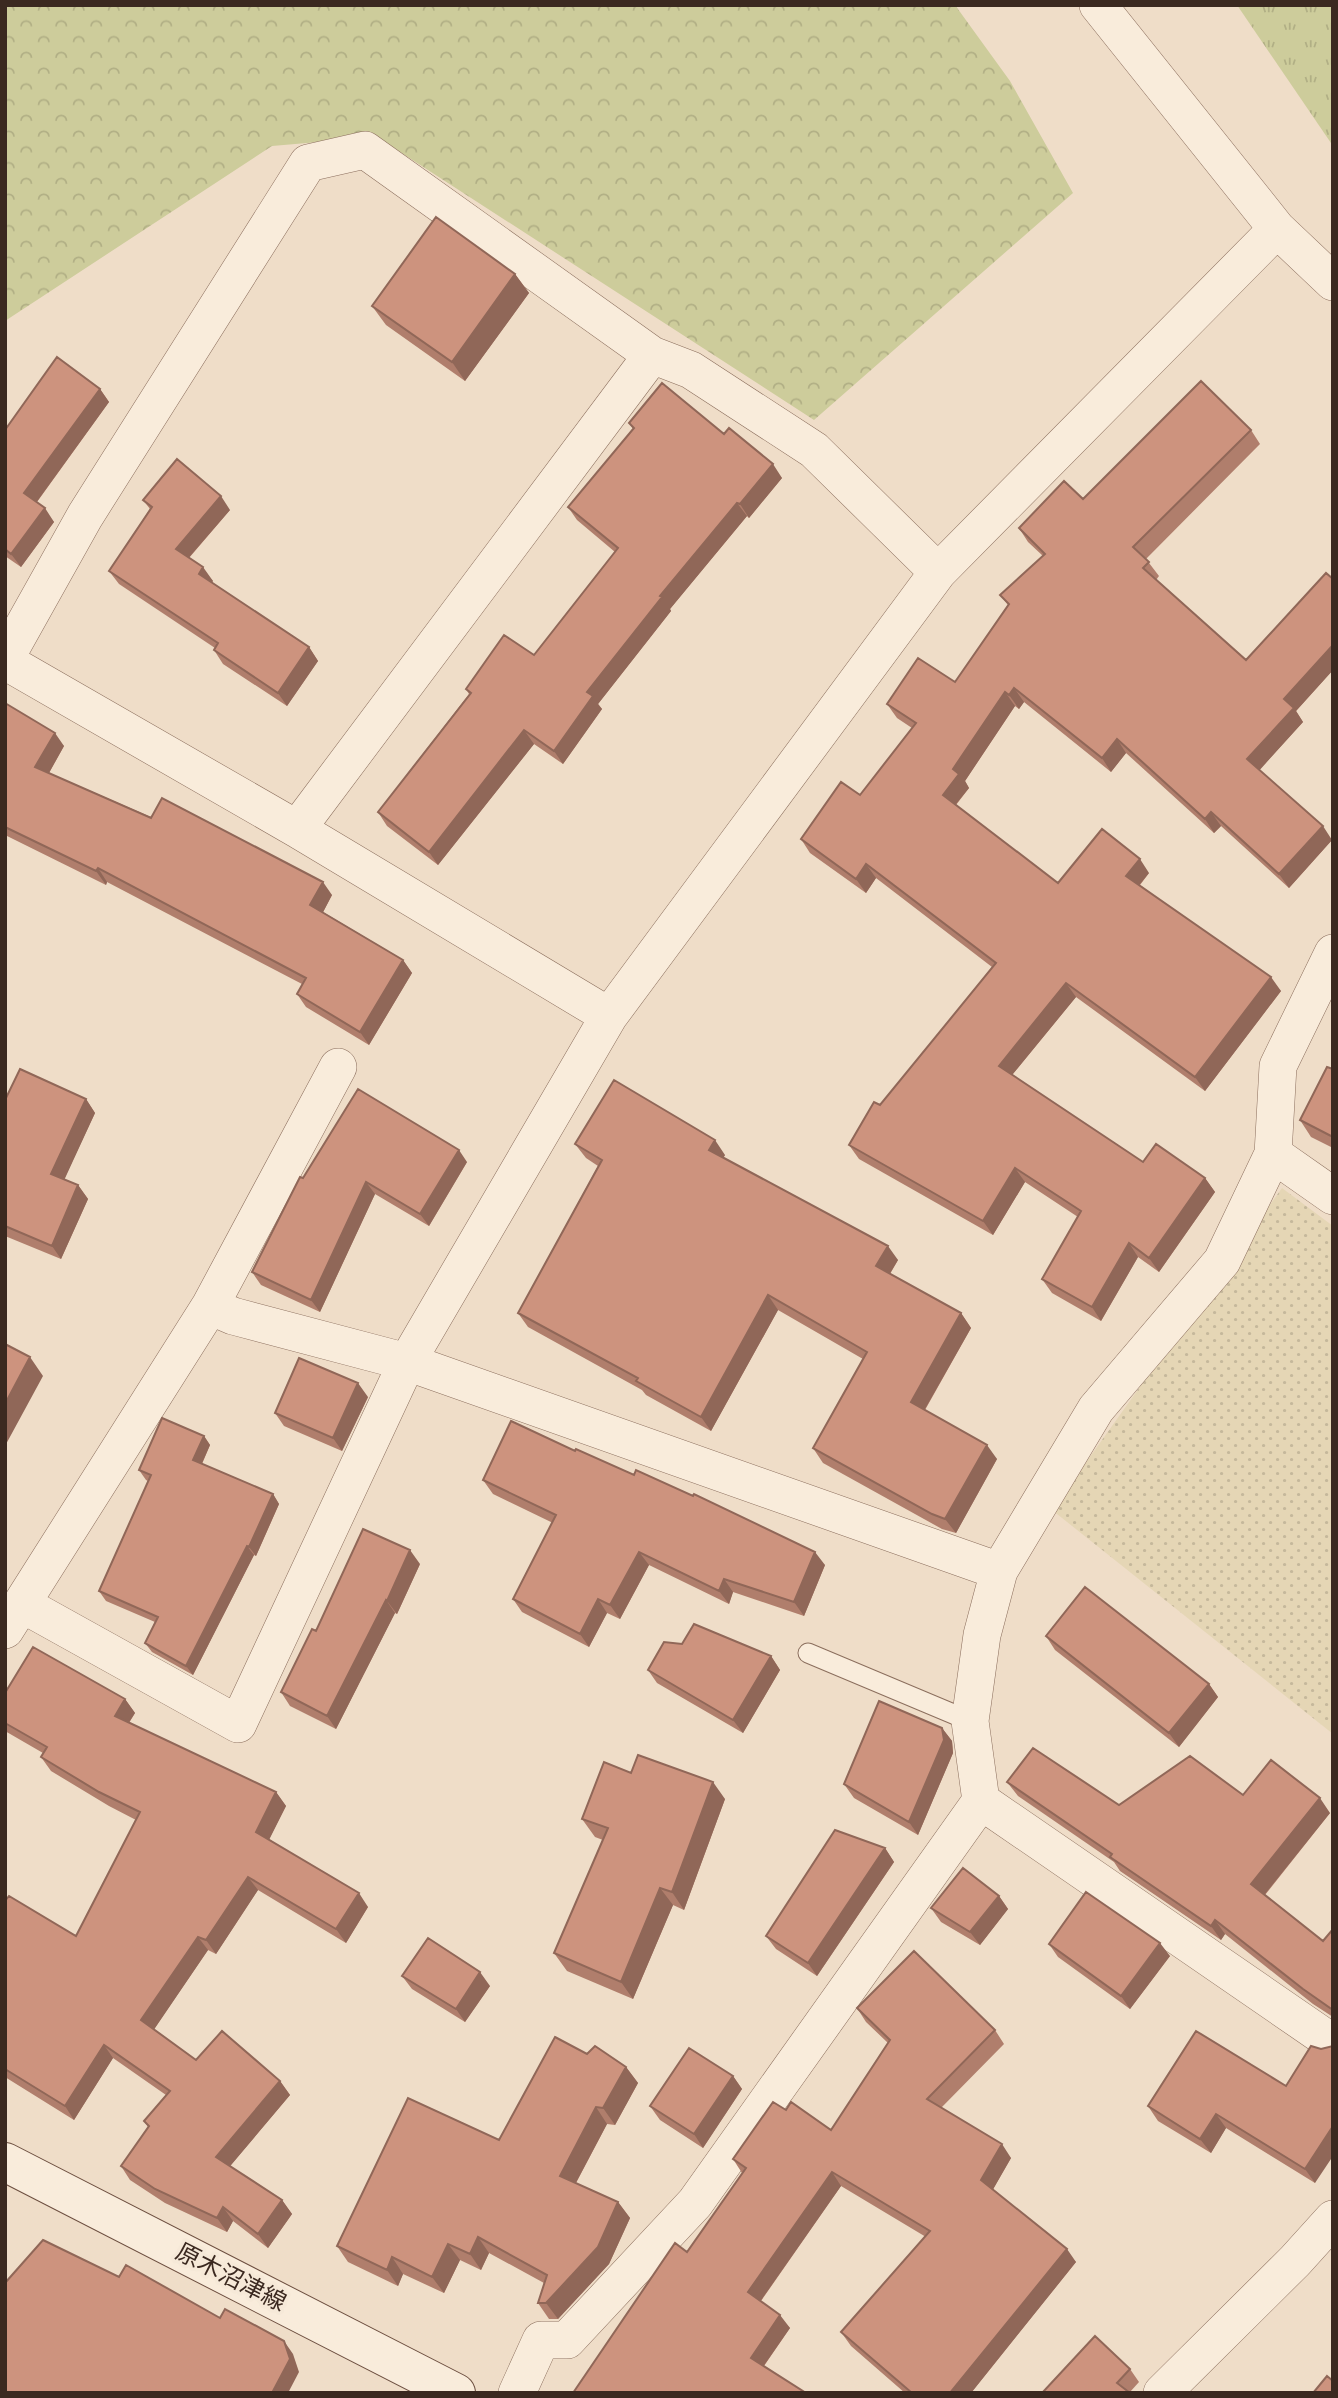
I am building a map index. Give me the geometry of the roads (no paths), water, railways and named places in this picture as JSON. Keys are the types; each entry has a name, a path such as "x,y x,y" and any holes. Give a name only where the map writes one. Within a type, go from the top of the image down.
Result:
{"main road":[{"name":"原木沼津線","path":"5,2162 456,2393"}],"street":[{"path":"1098,5 1277,229 1333,282"},
{"path":"608,1016 5,660 85,516 308,163 365,150 652,355 691,370 814,450 938,572"},
{"path":"338,1067 210,1306 13,1617 238,1724 407,1362 608,1016 938,572 1277,229"},
{"path":"297,830 652,355"},
{"path":"517,2393 541,2340 567,2340 695,2203 981,1801 970,1721 982,1635 999,1572 1096,1409 1222,1261 1273,1154 1278,1066 1333,953"},
{"path":"1273,1154 1333,1196"},
{"path":"210,1306 233,1316 407,1362 999,1572"},
{"path":"981,1801 1333,2043"},
{"path":"1162,2393 1295,2262 1333,2219"}],"lane":[{"path":"808,1653 970,1721"}]}
